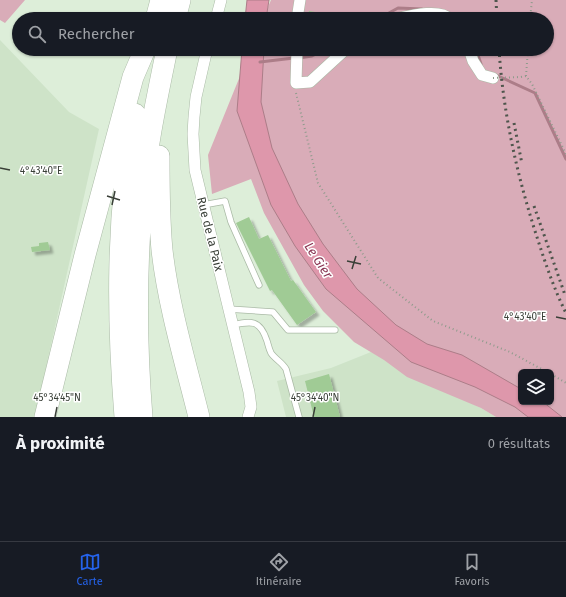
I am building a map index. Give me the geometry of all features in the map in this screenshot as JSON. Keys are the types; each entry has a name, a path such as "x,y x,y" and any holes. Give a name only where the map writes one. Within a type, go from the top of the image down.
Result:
{"highway":[{"path":"158,12 161,0"},
{"path":"177,12 180,0"},
{"path":"46,417 85,255 133,77 142,56"},
{"path":"125,417 119,322 122,235 132,128 147,56"},
{"path":"142,417 138,370 137,279 142,198 153,120 166,56"},
{"path":"153,120 159,142 159,204 162,251 178,330 199,417"}],"street":[{"path":"218,12 221,0"},
{"path":"298,12 300,0"},
{"name":"Rue de la Paix","path":"205,56 196,97 193,134 195,170 250,400 251,407 248,417"},
{"path":"297,56 296,83 310,82 338,56"},
{"path":"471,56 482,75 493,78"}],"lane":[{"path":"203,205 225,201 231,222 259,285"},
{"path":"228,309 273,312 288,330 335,330"},
{"path":"232,325 249,322 256,324 261,328 270,352 283,364 286,369 299,417"}],"path":[{"path":"531,12 532,0"},
{"path":"527,56 526,76 566,154"},
{"path":"493,78 526,76"},
{"path":"296,83 296,96 318,183 378,278 433,321 510,352 541,369"},
{"path":"554,376 566,382"}],"shaded area":[{"path":"0,0 25,0 15,12 12,12 12,15 5,23 0,20"},
{"path":"271,0 566,0 566,417 496,417 481,408 407,377 384,360 354,342 323,311 304,285 264,213 251,179 212,194 208,155 248,56 554,56 554,12 266,12"},
{"path":"0,40 12,53 12,56 15,56 69,112 99,129 35,417 0,417"},
{"path":"371,352 496,417 286,417 277,381 331,368"}],"water":[{"path":"247,0 269,0 267,12 246,12"},
{"name":"Le Gier","path":"241,56 264,56 261,102 272,148 298,204 323,244 357,289 396,325 427,344 462,355 518,387 518,405 547,405 562,417 528,417 515,407 475,387 411,362 326,289 295,246 271,205 237,111"}],"building":[{"path":"249,217 259,239 268,235 291,281 293,280 316,312 297,325 272,290 270,291 236,223"},
{"path":"48,242 50,250 32,252 31,247 39,246 39,243"},
{"path":"329,374 340,417 314,417 305,381"}],"waterway":[{"path":"391,12 398,8 422,9"},
{"path":"299,58 312,56"},
{"path":"478,56 481,64"},
{"path":"260,62 294,58"},
{"path":"496,75 535,93 566,159"}],"railway":[{"path":"496,0 497,12"},
{"path":"500,56 507,118 516,163 545,262 566,313"},
{"path":"514,123 522,164"},
{"path":"534,206 565,295"}]}
